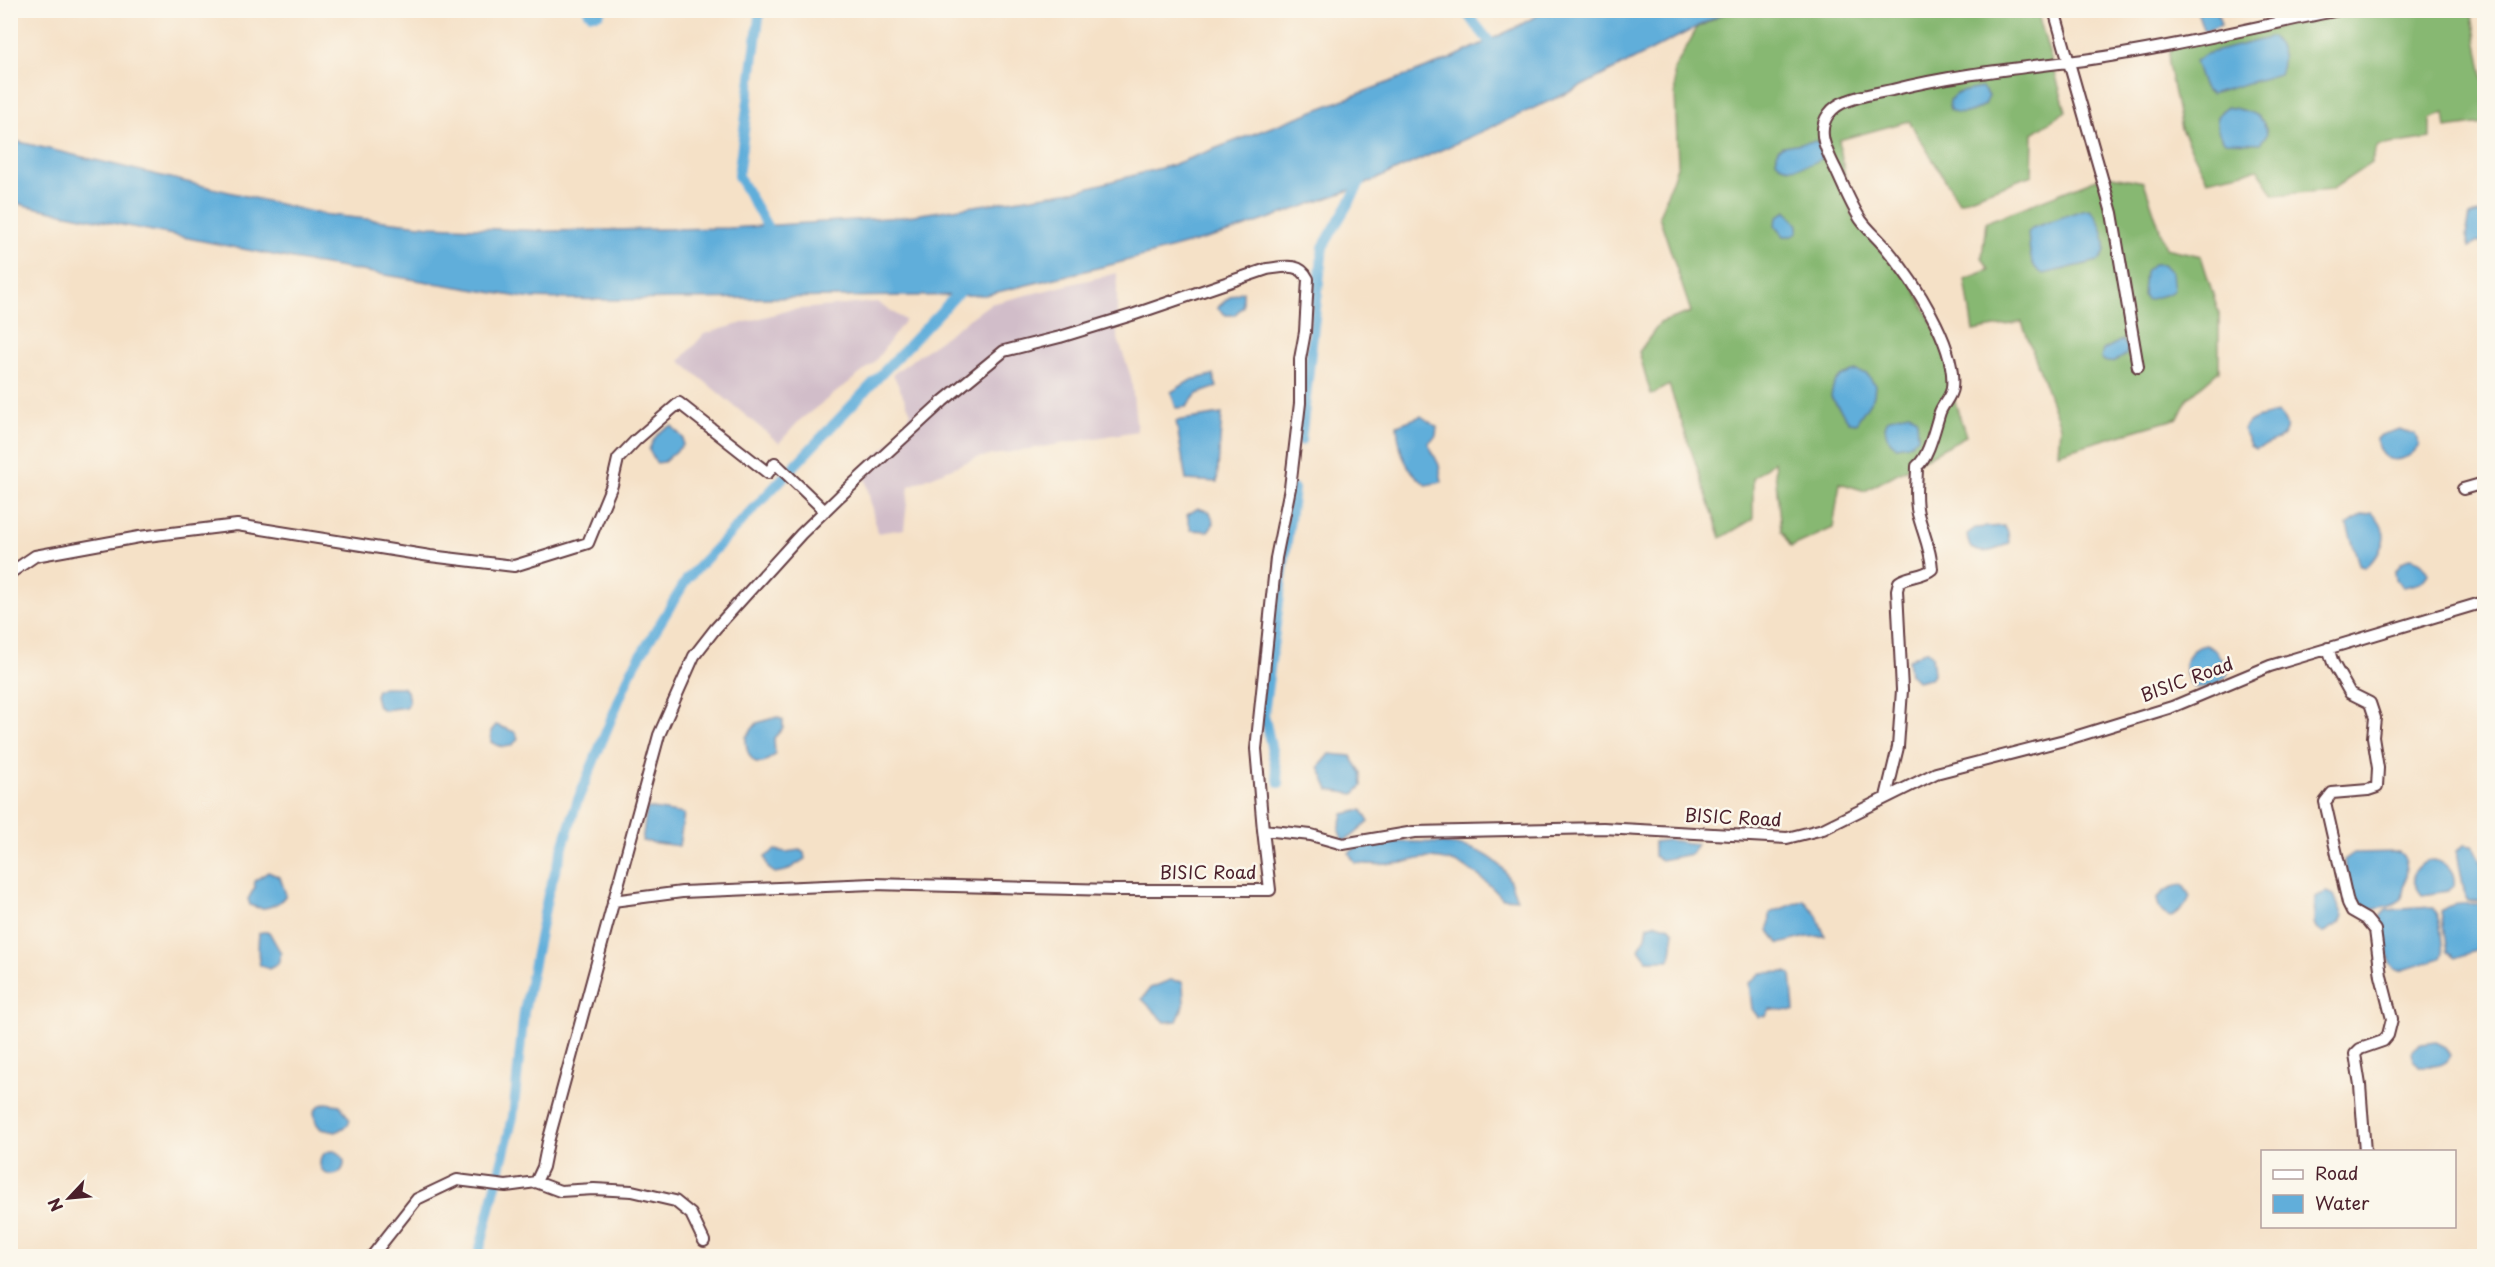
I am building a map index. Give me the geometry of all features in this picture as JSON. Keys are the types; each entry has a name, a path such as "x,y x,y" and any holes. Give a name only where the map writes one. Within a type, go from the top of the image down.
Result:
{"street":[{"path":"2054,10 2112,213 2138,367"},
{"path":"1886,797 1898,747 1902,690 1897,590 1899,582 1905,578 1928,573 1932,569 1931,555 1916,502 1917,466 1923,461 1939,422 1940,413 1953,388 1947,350 1926,303 1901,266 1861,220 1831,160 1823,136 1824,121 1835,106 1848,100 1963,75 2168,46 2339,10"},
{"path":"536,1182 543,1167 659,735 694,656 753,587 825,511 943,401 1005,351 1135,314 1267,269 1288,266 1304,271 1308,279 1305,332 1300,359 1300,403 1290,488 1276,558 1256,749 1263,830"},
{"path":"10,573 35,556 139,537 237,525 430,556 514,566 588,543 612,485 618,459 636,440 679,403 768,473 776,463 825,511"},
{"path":"2463,489 2484,483"},
{"name":"BISIC Road","path":"613,901 682,892 872,884 1081,890 1270,890 1263,830 1311,836 1343,844 1414,832 1603,828 1787,838 1823,829 1935,773 2068,739 2172,707 2230,684 2253,672 2484,602"},
{"path":"2328,648 2350,693 2370,703 2375,718 2373,737 2378,768 2377,787 2332,793 2325,802 2348,903 2357,916 2367,919 2376,930 2381,976 2392,1019 2388,1035 2383,1041 2360,1049 2355,1054 2360,1085 2365,1150"},
{"path":"372,1257 417,1199 457,1180 506,1186 536,1182 560,1191 594,1189 632,1191 675,1202 691,1214 704,1241"}],"shaded area":[{"path":"1117,273 1117,336 1131,377 1137,431 976,458 909,486 904,529 877,533 863,467 894,439 911,413 893,374 990,304"},
{"path":"877,302 905,320 873,364 800,420 779,443 680,361 704,334 789,310"}],"green space":[{"path":"1728,11 2037,11 2066,111 2033,133 2032,175 1959,202 1909,121 1839,140 1851,214 1911,282 1946,351 1954,399 1966,436 1865,491 1840,483 1833,528 1791,547 1781,531 1774,461 1753,478 1753,519 1721,538 1669,385 1651,395 1639,352 1660,323 1691,312 1659,216 1678,164 1674,70 1697,28"},
{"path":"2375,11 2471,11 2484,81 2484,123 2446,128 2444,113 2430,119 2430,138 2378,146 2371,163 2331,190 2274,195 2258,169 2207,180 2181,129 2168,64 2170,48 2327,17"},
{"path":"2107,175 2144,182 2166,248 2201,256 2219,313 2219,371 2188,398 2178,418 2058,453 2060,426 2022,322 1973,331 1965,279 1989,270 1982,257 1986,222"}],"water":[{"path":"1545,11 1728,11 1574,90 1359,187 1228,233 1114,264 985,295 609,300 525,298 313,263 11,201 11,140 321,214 430,226 546,231 729,228 901,217 1079,190 1172,165 1450,59"},
{"path":"2197,11 2217,11 2221,25 2206,31 2203,29"},
{"path":"2272,37 2279,45 2282,54 2279,74 2211,94 2206,91 2195,61 2206,54"},
{"path":"1982,88 1989,96 1985,105 1963,114 1950,110 1949,104 1954,95"},
{"path":"2227,107 2259,117 2266,128 2267,135 2260,143 2225,142 2219,133 2217,123 2219,114"},
{"path":"1815,141 1822,144 1826,156 1816,162 1791,168 1780,165 1776,160 1778,149 1783,146"},
{"path":"2090,209 2098,220 2104,235 2105,250 2098,261 2044,274 2039,271 2032,263 2030,251 2028,233 2032,228"},
{"path":"1787,211 1798,225 1798,231 1793,236 1784,236 1775,225 1778,216"},
{"path":"2484,213 2484,245 2478,242 2469,247 2466,235 2470,216"},
{"path":"2153,264 2163,264 2172,273 2174,290 2147,300 2143,295 2145,271"},
{"path":"1243,291 1243,307 1234,315 1226,315 1217,308 1231,296"},
{"path":"2122,340 2128,347 2126,355 2110,362 2101,358 2103,350"},
{"path":"1856,371 1867,374 1875,385 1874,396 1856,423 1849,422 1831,397 1835,382 1845,374"},
{"path":"1213,375 1217,387 1197,394 1186,407 1176,408 1171,392 1191,380"},
{"path":"1909,413 1917,418 1918,438 1909,444 1896,446 1890,442 1885,425 1890,418"},
{"path":"2278,413 2286,427 2281,437 2255,449 2250,446 2243,429 2246,425 2258,418"},
{"path":"1222,414 1217,482 1186,480 1176,421"},
{"path":"1421,416 1437,427 1436,436 1428,443 1439,465 1442,482 1426,485 1412,472 1401,451 1397,425"},
{"path":"672,426 683,438 683,445 664,462 656,463 649,450 660,432"},
{"path":"2400,429 2415,434 2419,445 2414,452 2401,459 2387,458 2378,448 2377,439 2381,435"},
{"path":"1198,508 1210,512 1214,523 1208,531 1191,530 1187,515"},
{"path":"2372,513 2382,527 2383,541 2372,561 2366,567 2360,566 2347,525 2362,515"},
{"path":"2004,526 2008,532 2009,543 2003,546 1983,552 1972,548 1968,542 1967,534 1975,528"},
{"path":"2409,558 2422,563 2428,574 2414,585 2402,587 2396,579 2395,572 2401,563"},
{"path":"2206,645 2215,650 2229,670 2224,679 2214,685 2193,687 2186,673 2186,661 2192,651"},
{"path":"1924,651 1932,655 1934,673 1930,678 1917,681 1910,674 1908,660"},
{"path":"383,687 402,687 407,691 409,702 406,707 384,710 378,707 375,695 377,690"},
{"path":"777,717 783,720 783,728 774,738 775,755 763,763 756,763 748,751 746,737 757,723"},
{"path":"496,725 515,732 518,738 513,745 506,747 491,742 491,731"},
{"path":"1330,754 1351,756 1361,773 1362,786 1354,794 1329,790 1319,767"},
{"path":"647,808 684,814 679,846 642,841"},
{"path":"1362,810 1369,822 1343,841 1339,831 1343,814"},
{"path":"1668,840 1697,844 1691,854 1661,860 1654,856 1654,842"},
{"path":"1393,842 1451,844 1480,852 1503,869 1517,899 1502,898 1479,876 1452,862 1427,858 1396,864 1361,864 1355,863 1349,853 1358,846"},
{"path":"2464,845 2472,846 2480,858 2484,879 2484,901 2468,901 2465,896 2457,851"},
{"path":"775,850 786,852 800,850 804,853 805,859 786,871 775,873 768,868 765,857"},
{"path":"2399,852 2406,861 2407,867 2402,899 2391,906 2365,911 2359,908 2355,902 2344,860 2354,853"},
{"path":"2433,860 2450,868 2454,876 2454,886 2448,891 2422,895 2415,883 2414,873 2420,865"},
{"path":"268,872 280,877 286,895 270,907 260,908 250,905 248,899 255,887 254,881"},
{"path":"2183,885 2190,896 2187,903 2171,917 2163,913 2157,899 2168,889"},
{"path":"2326,892 2334,895 2343,916 2340,923 2323,933 2316,929 2314,923 2315,897"},
{"path":"1804,900 1817,916 1825,936 1807,937 1779,944 1769,931 1770,913"},
{"path":"2456,904 2484,904 2484,948 2455,958 2447,952 2441,911"},
{"path":"2432,907 2438,917 2443,954 2441,958 2400,971 2395,969 2390,963 2379,918 2386,910"},
{"path":"1657,923 1670,927 1674,932 1670,960 1647,960 1639,949 1648,926"},
{"path":"269,932 281,953 278,964 269,969 260,965 259,961 259,933"},
{"path":"1786,972 1791,974 1794,1011 1770,1009 1766,1016 1758,1017 1752,1009 1749,983 1761,973"},
{"path":"1170,980 1183,982 1184,1005 1177,1021 1165,1022 1142,999 1150,988"},
{"path":"2436,1042 2446,1047 2451,1055 2449,1059 2438,1065 2419,1066 2413,1057 2412,1050 2421,1044"},
{"path":"326,1103 340,1105 350,1120 348,1125 336,1132 321,1129 316,1123 314,1112 318,1106"},
{"path":"332,1151 337,1152 343,1158 343,1168 337,1174 332,1175 327,1174 321,1168 320,1163 321,1158 327,1152"}],"waterway":[{"path":"592,10 597,10"},
{"path":"760,10 738,176 767,226 771,239"},
{"path":"1464,10 1497,51"},
{"path":"1301,441 1323,247 1365,175"},
{"path":"478,1256 513,1117 524,1012 548,894 577,802 631,671 687,579 965,286"},
{"path":"1279,783 1264,714 1294,489"}]}
